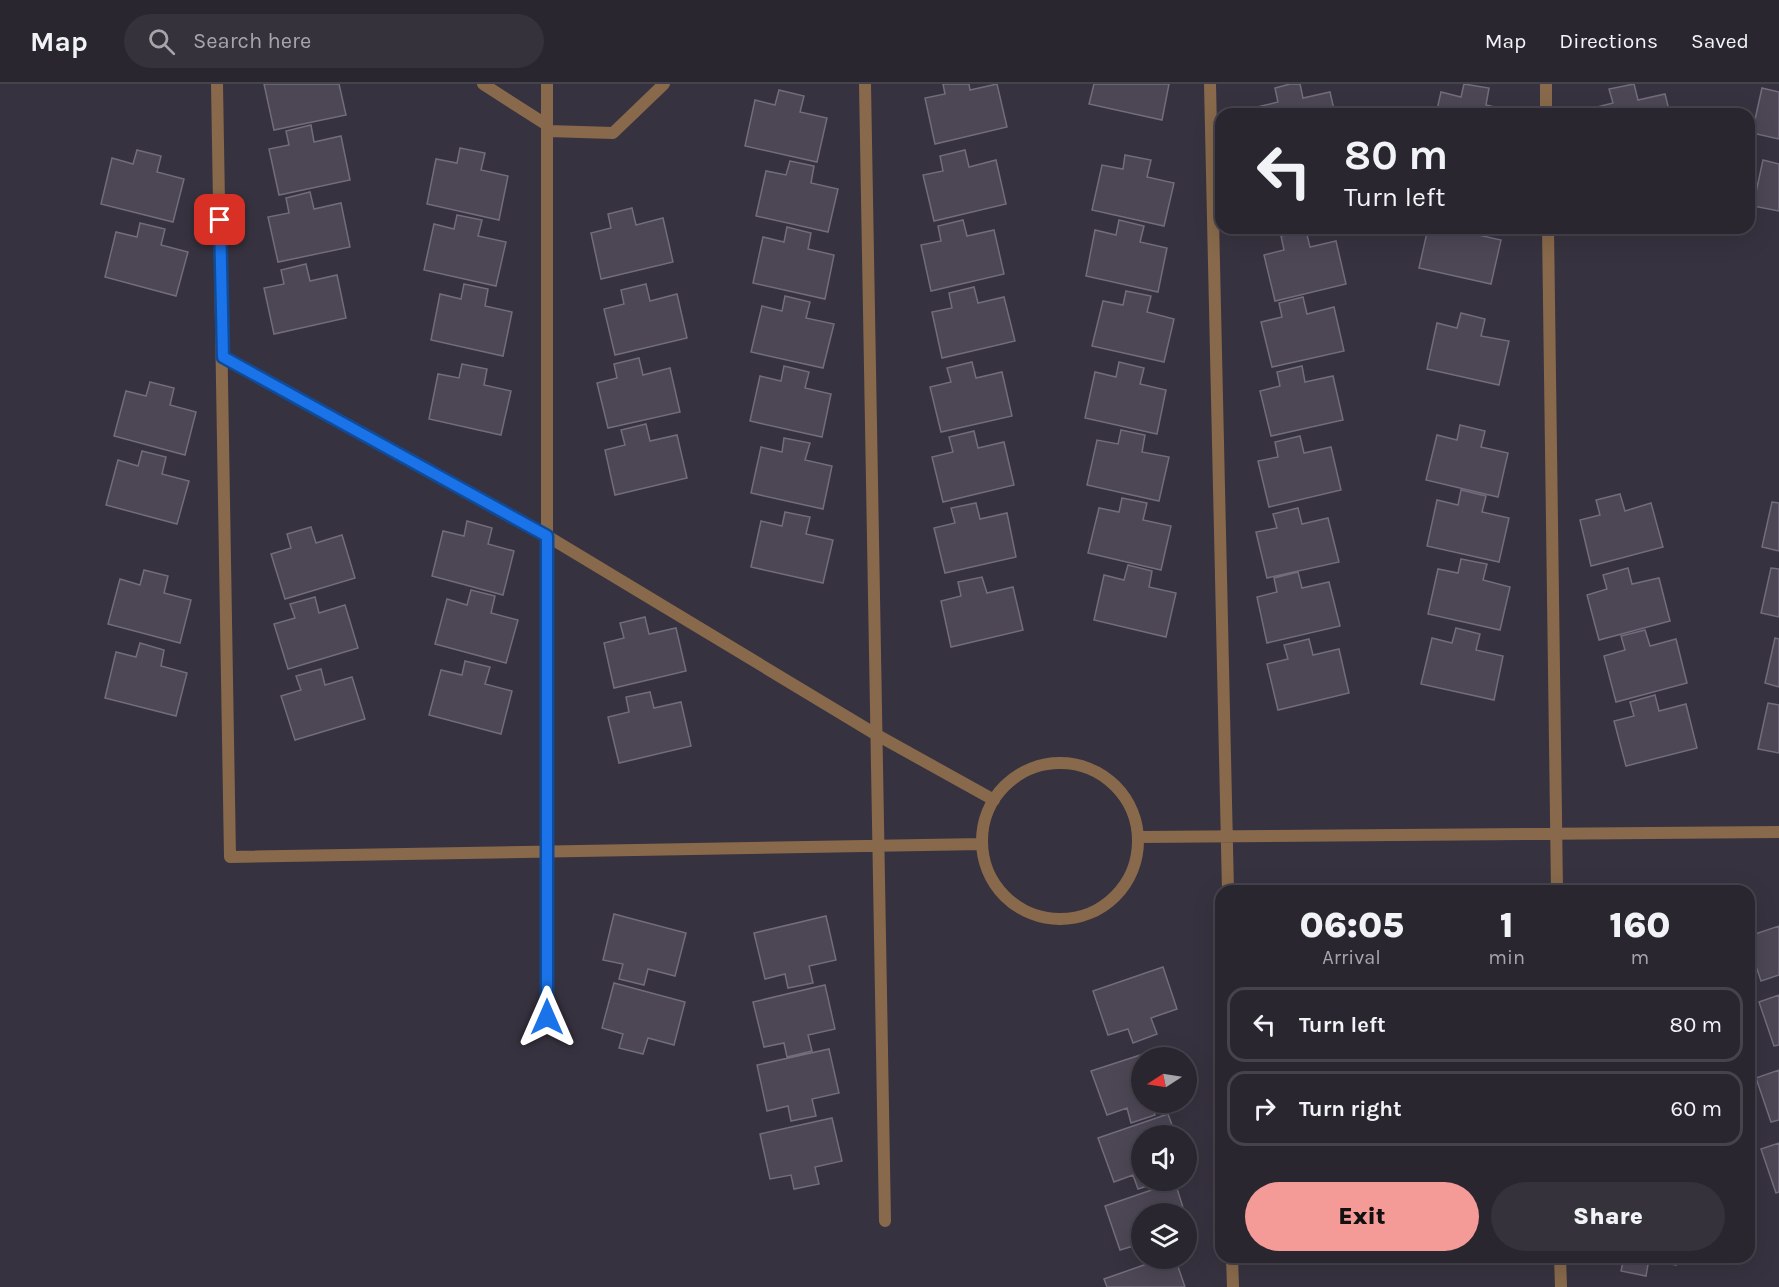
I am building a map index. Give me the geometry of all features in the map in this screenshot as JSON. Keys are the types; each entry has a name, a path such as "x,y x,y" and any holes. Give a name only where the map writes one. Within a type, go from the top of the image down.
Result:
{"street":[{"path":"217,84 231,857 981,844"},
{"path":"483,84 547,128 613,134 664,84"},
{"path":"547,1017 548,84"},
{"path":"865,84 885,1221"},
{"path":"1210,84 1228,885"},
{"path":"1546,84 1546,108"},
{"path":"1548,234 1557,885"},
{"path":"223,357 547,536 877,735 994,800"},
{"path":"1072,763 1097,772 1118,789 1131,811 1138,837 1135,862 1125,885 1107,903 1085,915 1060,919 1036,916 1013,904 996,886 984,864 981,844 987,812 994,800 1000,790 1020,773 1046,764 1072,763"},
{"path":"1138,837 1779,832"},
{"path":"1232,1263 1233,1287"},
{"path":"1560,1263 1561,1287"}],"building":[{"path":"264,84 339,84 346,115 274,130"},
{"path":"943,84 969,84 970,90 997,84 1007,127 935,144 925,98 945,94"},
{"path":"1094,84 1169,84 1162,120 1089,104"},
{"path":"1300,84 1303,98 1330,92 1334,108 1257,108 1278,102 1275,88"},
{"path":"1464,84 1489,88 1486,105 1499,108 1437,108 1441,92 1461,97"},
{"path":"1634,84 1638,100 1665,94 1668,108 1593,108 1613,103 1609,89"},
{"path":"1762,88 1779,92 1779,139 1755,134 1755,120"},
{"path":"779,90 804,96 800,112 827,118 817,162 745,146 755,100 775,105"},
{"path":"311,125 314,142 341,136 350,180 279,195 269,149 289,145 286,131"},
{"path":"460,148 485,153 481,170 508,176 499,220 427,204 436,159 457,163"},
{"path":"137,150 161,156 157,172 184,179 173,222 101,204 112,158 133,164"},
{"path":"965,150 969,167 996,160 1006,204 934,221 923,175 943,171 940,156"},
{"path":"1125,155 1151,160 1147,177 1174,183 1164,226 1092,210 1102,165 1123,169"},
{"path":"1763,160 1779,164 1779,211 1755,206"},
{"path":"790,161 814,166 811,183 838,189 828,232 756,216 766,171 786,175"},
{"path":"310,192 314,209 341,203 350,247 278,262 268,217 289,213 286,198"},
{"path":"632,208 636,225 663,218 673,262 601,279 591,233 611,228 608,214"},
{"path":"457,215 482,220 478,236 506,242 496,286 424,270 434,224 454,229"},
{"path":"963,220 967,236 994,230 1004,274 931,291 921,245 941,241 938,226"},
{"path":"1119,220 1144,226 1140,242 1167,248 1158,292 1086,276 1095,230 1116,235"},
{"path":"140,223 165,229 161,245 188,252 176,296 105,277 116,232 137,237"},
{"path":"787,227 811,233 808,249 834,255 825,299 753,283 763,237 784,242"},
{"path":"1307,234 1310,247 1336,241 1346,284 1275,301 1264,255 1284,250 1281,236"},
{"path":"1427,234 1474,234 1501,240 1491,284 1419,268"},
{"path":"306,264 310,281 337,275 346,318 274,334 264,288 284,284 281,270"},
{"path":"464,284 488,289 485,306 512,312 503,356 431,340 440,294 461,299"},
{"path":"646,284 650,301 677,294 687,338 615,355 604,309 624,304 621,290"},
{"path":"974,287 978,303 1004,297 1015,341 942,358 932,312 952,308 949,293"},
{"path":"1126,291 1151,296 1147,312 1174,319 1164,362 1092,346 1103,301 1123,305"},
{"path":"785,296 810,302 806,318 834,324 823,368 751,352 762,306 782,311"},
{"path":"1303,297 1307,314 1334,307 1344,351 1272,367 1261,322 1282,317 1279,303"},
{"path":"1461,313 1485,319 1481,336 1509,341 1499,385 1427,369 1437,323 1457,328"},
{"path":"639,358 643,375 670,368 680,412 608,428 597,383 617,378 614,364"},
{"path":"972,362 976,378 1002,372 1012,416 941,432 930,387 951,382 947,368"},
{"path":"1119,362 1144,368 1140,384 1166,390 1157,434 1085,418 1095,372 1116,377"},
{"path":"462,364 487,369 484,385 511,391 501,435 429,419 438,374 459,378"},
{"path":"784,366 809,372 805,388 831,394 822,437 750,421 760,376 781,381"},
{"path":"1302,366 1305,382 1333,376 1343,420 1271,436 1260,391 1280,386 1277,372"},
{"path":"150,382 174,388 170,405 196,412 185,455 114,436 126,391 146,396"},
{"path":"646,424 650,441 677,435 687,478 615,495 605,450 625,445 621,430"},
{"path":"1460,425 1485,431 1481,447 1508,453 1498,497 1426,480 1437,435 1457,440"},
{"path":"1121,430 1145,435 1142,452 1169,457 1159,501 1087,485 1097,440 1118,444"},
{"path":"974,431 978,448 1004,442 1014,485 943,502 932,457 953,452 949,437"},
{"path":"1300,436 1304,453 1331,447 1341,490 1269,507 1258,461 1278,457 1275,442"},
{"path":"784,438 810,443 805,460 832,466 823,509 751,493 761,447 782,452"},
{"path":"142,451 166,457 162,474 189,481 177,524 106,505 118,460 138,466"},
{"path":"1461,490 1486,496 1482,512 1509,518 1499,562 1427,546 1437,500 1458,505"},
{"path":"1620,494 1625,511 1651,503 1663,547 1591,566 1580,520 1600,515 1596,500"},
{"path":"1122,498 1147,503 1143,520 1171,526 1161,570 1088,553 1099,508 1119,512"},
{"path":"1772,502 1779,503 1779,551 1762,547"},
{"path":"976,503 980,519 1007,513 1016,557 945,573 934,528 955,523 951,508"},
{"path":"1298,508 1302,524 1328,518 1339,562 1267,578 1256,532 1277,528 1273,514"},
{"path":"785,512 810,517 806,534 833,540 823,583 751,567 761,521 782,526"},
{"path":"467,521 492,528 488,544 514,551 503,595 432,576 443,531 464,536"},
{"path":"311,527 316,543 342,535 355,578 285,599 271,554 291,548 287,534"},
{"path":"1461,559 1487,564 1483,580 1510,587 1500,630 1428,614 1438,569 1458,573"},
{"path":"1128,565 1152,571 1149,587 1176,593 1166,637 1094,620 1104,575 1124,580"},
{"path":"1628,568 1632,584 1659,578 1670,621 1599,640 1587,595 1607,589 1603,575"},
{"path":"1771,568 1779,569 1779,617 1761,613"},
{"path":"144,570 168,576 164,593 191,600 180,643 108,624 120,579 140,585"},
{"path":"1298,572 1302,588 1329,582 1340,626 1267,643 1257,597 1277,592 1274,578"},
{"path":"982,577 987,593 1013,587 1023,630 951,647 941,601 961,596 958,582"},
{"path":"471,590 495,596 491,613 518,620 506,663 435,644 447,599 467,605"},
{"path":"315,597 319,613 345,605 358,648 288,669 274,624 295,618 290,604"},
{"path":"645,617 649,634 676,628 686,671 614,688 604,643 624,638 620,623"},
{"path":"1456,628 1480,634 1476,650 1503,656 1494,700 1421,684 1432,638 1452,643"},
{"path":"1645,630 1650,646 1676,639 1687,683 1616,702 1604,656 1625,650 1621,636"},
{"path":"1775,638 1779,639 1779,687 1765,683"},
{"path":"1309,639 1313,655 1339,649 1349,693 1278,710 1267,664 1288,659 1284,645"},
{"path":"140,643 164,650 161,666 187,673 176,716 105,698 116,652 136,657"},
{"path":"465,661 490,667 485,684 512,691 501,734 429,715 441,670 462,675"},
{"path":"321,669 325,685 352,677 365,719 295,740 281,696 301,690 296,676"},
{"path":"650,692 654,708 681,702 691,746 619,763 608,717 629,712 626,697"},
{"path":"1655,695 1659,711 1686,704 1697,748 1626,766 1614,721 1634,716 1630,702"},
{"path":"1768,703 1779,705 1779,753 1758,749"},
{"path":"614,914 686,933 675,976 648,969 644,985 619,979 623,964 603,960"},
{"path":"826,916 836,960 809,966 813,983 788,988 785,974 765,979 754,933"},
{"path":"1779,926 1779,975 1761,981 1755,963 1755,934"},
{"path":"1163,967 1177,1009 1151,1018 1157,1034 1133,1043 1128,1029 1108,1035 1093,991"},
{"path":"614,983 685,1002 674,1045 648,1038 643,1054 619,1048 623,1034 602,1028"},
{"path":"825,985 835,1029 808,1035 812,1051 787,1057 784,1043 764,1047 753,1002"},
{"path":"1779,995 1779,1045 1774,1046 1759,1002"},
{"path":"829,1049 839,1093 812,1099 816,1116 791,1121 788,1106 767,1111 757,1065"},
{"path":"1131,1058 1131,1113 1154,1113 1155,1115 1131,1123 1127,1108 1107,1115 1091,1071"},
{"path":"1779,1070 1779,1120 1771,1122 1756,1078"},
{"path":"1168,1114 1172,1125 1136,1125"},
{"path":"832,1118 842,1161 815,1167 819,1184 794,1189 791,1175 770,1179 760,1134"},
{"path":"1131,1127 1131,1176 1114,1182 1098,1138"},
{"path":"1779,1143 1779,1192 1776,1193 1761,1149"},
{"path":"1149,1191 1178,1191 1182,1203 1131,1203 1131,1247 1120,1250 1105,1206"},
{"path":"1623,1263 1648,1263 1646,1276 1621,1271"},
{"path":"1133,1269 1179,1269 1185,1287 1107,1287 1104,1279"}],"route":[{"path":"220,220 223,357 547,536 547,1017"}]}
